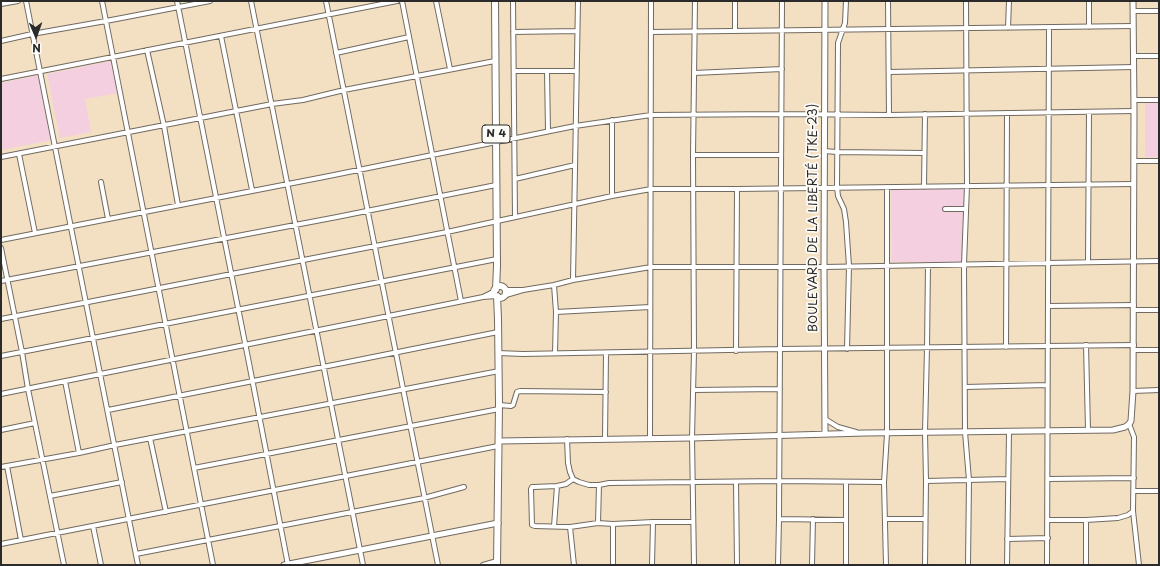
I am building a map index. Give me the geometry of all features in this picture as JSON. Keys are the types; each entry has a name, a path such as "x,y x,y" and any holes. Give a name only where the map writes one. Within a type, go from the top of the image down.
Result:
{"main road":[{"name":"N 4","path":"495,1 496,221 497,266 500,293 498,319 499,407 497,563"}],"street":[{"path":"1,4 18,1"},
{"path":"26,1 138,565"},
{"path":"102,1 213,565"},
{"path":"177,1 245,345 250,363 252,381 281,526 287,565 498,523"},
{"path":"1,41 210,1"},
{"path":"251,1 363,565"},
{"path":"326,1 438,565"},
{"path":"1,79 397,1"},
{"path":"402,1 461,301"},
{"path":"436,1 450,69"},
{"path":"513,1 515,217"},
{"path":"573,280 578,1"},
{"path":"650,439 651,1"},
{"path":"694,565 692,438 694,351 693,155 695,1"},
{"path":"735,1 735,31"},
{"path":"778,565 782,1"},
{"name":"BOULEVARD DE LA LIBERTÉ (TKE-23)","path":"825,1 825,434"},
{"path":"846,1 845,23 838,43 837,187 838,196 845,214 849,266 848,349"},
{"path":"888,1 889,115"},
{"path":"966,1 967,186 964,264 965,432 969,480 968,565"},
{"path":"1008,28 1009,1"},
{"path":"1089,1 1089,27"},
{"path":"1,544 417,462 498,444 567,439 650,439 864,433 887,434 925,432 1118,430 1125,427 1131,421 1132,414 1134,347 1133,1"},
{"path":"1133,10 1159,11"},
{"path":"651,32 1133,26"},
{"path":"1047,565 1048,27"},
{"path":"513,32 578,32"},
{"path":"221,36 252,190"},
{"path":"336,53 409,37"},
{"path":"147,50 164,126 178,205"},
{"path":"1134,56 1159,56"},
{"path":"1,157 272,104 303,100 344,90 495,61"},
{"path":"889,72 1134,67"},
{"path":"694,73 782,69"},
{"path":"514,71 576,71"},
{"path":"547,71 548,131"},
{"path":"1134,100 1159,100"},
{"path":"1,240 548,131 651,115 889,115 1134,111"},
{"path":"1088,262 1089,112"},
{"path":"1006,347 1007,113"},
{"path":"924,187 925,114"},
{"path":"612,120 612,196"},
{"path":"824,151 924,153"},
{"path":"19,154 35,233"},
{"path":"693,155 781,155"},
{"path":"1134,161 1159,161"},
{"path":"514,178 575,165"},
{"path":"101,182 108,219"},
{"path":"1,318 447,232 574,204 651,189 1133,184"},
{"path":"1,281 496,185"},
{"path":"886,565 884,482 887,434 888,348 887,187"},
{"path":"736,351 737,189"},
{"path":"945,209 966,209"},
{"path":"1,248 64,565"},
{"path":"1,356 497,259"},
{"path":"1,394 483,296 554,285 573,280 650,267 824,267 1159,261"},
{"path":"925,565 925,432 928,265"},
{"path":"554,285 556,312 555,353"},
{"path":"1048,306 1159,310"},
{"path":"556,312 650,307"},
{"path":"108,410 498,332"},
{"path":"498,353 606,353 780,349 1048,346 1134,347 1159,350"},
{"path":"1086,346 1088,430"},
{"path":"605,439 606,353"},
{"path":"1,467 499,371"},
{"path":"65,381 79,453"},
{"path":"965,387 1047,385"},
{"path":"693,390 780,389"},
{"path":"1133,391 1159,390"},
{"path":"194,468 499,407 511,406 514,405 517,392 520,391 606,392"},
{"path":"825,419 838,427 864,433"},
{"path":"1,430 35,423"},
{"path":"1129,424 1134,437 1133,511 1139,565"},
{"path":"1007,565 1009,432"},
{"path":"150,438 166,512"},
{"path":"567,439 568,463 573,479 590,485 610,483 779,481 884,482"},
{"path":"7,466 20,540"},
{"path":"1048,479 1134,478"},
{"path":"573,479 566,484 557,486 532,487 532,525 570,527 598,523 693,522"},
{"path":"926,481 1008,479"},
{"path":"50,496 122,482"},
{"path":"736,482 737,565"},
{"path":"846,482 846,565"},
{"path":"598,523 599,485"},
{"path":"554,526 557,486"},
{"path":"136,554 424,498 464,487"},
{"path":"1134,491 1159,491"},
{"path":"1048,520 1121,518 1133,511"},
{"path":"779,519 846,520"},
{"path":"812,565 813,519"},
{"path":"885,519 925,519"},
{"path":"1086,520 1086,565"},
{"path":"652,565 653,522"},
{"path":"613,524 613,565"},
{"path":"93,526 101,565"},
{"path":"570,527 574,565"},
{"path":"1008,538 1048,538"},
{"path":"483,565 497,563"}],"shaded area":[{"path":"111,61 118,93 85,99 91,132 60,138 47,74"},
{"path":"39,75 52,140 1,150 1,83"},
{"path":"1145,103 1159,103 1159,157 1145,157"},
{"path":"891,188 965,188 964,262 892,262"}]}
